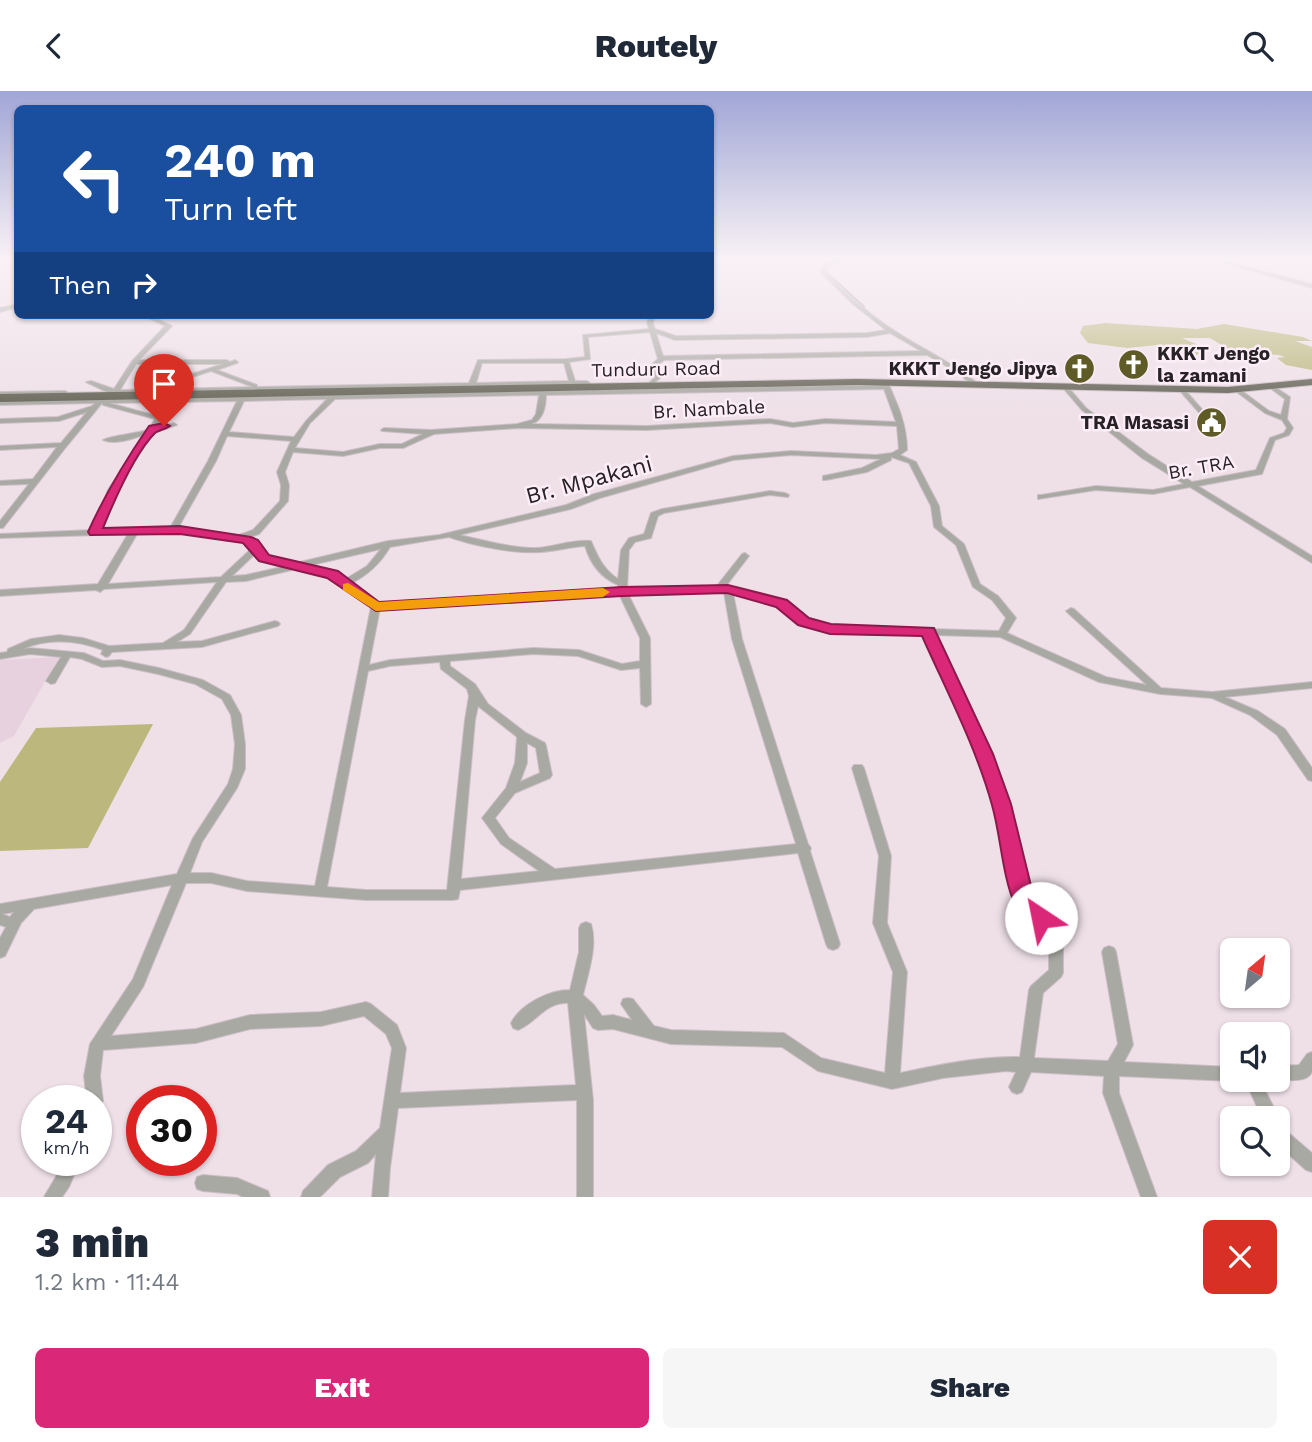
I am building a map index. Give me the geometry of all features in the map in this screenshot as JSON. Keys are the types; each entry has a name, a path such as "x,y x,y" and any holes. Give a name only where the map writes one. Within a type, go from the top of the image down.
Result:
{"highway":[{"name":"Tunduru Road","path":"2,396 107,397 266,388 471,386 541,391 573,386 975,384 1236,390 1312,382"}],"street":[{"path":"863,310 891,331 957,368 975,384"},
{"path":"0,526 63,445 107,397 134,362 169,326 154,319"},
{"path":"649,319 660,358"},
{"path":"587,383 573,386 471,386 480,361 588,359 585,336 652,330 675,338 867,335 891,331"},
{"path":"649,386 658,377 654,365 660,358 927,353"},
{"path":"566,361 573,386"},
{"path":"0,421 59,419 107,397 161,386 235,362 134,362"},
{"path":"214,371 266,388"},
{"path":"89,382 116,408 157,416 148,437 112,490 95,532"},
{"path":"107,397 241,399 886,385 900,424 903,450 864,470 826,478"},
{"path":"1065,387 1084,409 1145,456 1312,560"},
{"path":"1236,390 1267,412 1284,419 1288,398 1273,388"},
{"path":"1182,390 1205,416"},
{"path":"519,426 534,421 539,415 541,391"},
{"path":"237,538 256,532 284,501 285,485 281,472 294,439 307,420 333,397"},
{"path":"173,530 226,434 241,399"},
{"name":"Br. TRA","path":"1041,497 1096,488 1153,492 1259,472 1272,439 1287,434 1290,428 1284,419"},
{"name":"Br. Nambale","path":"433,432 519,426 647,428 770,421 793,425 825,421 900,424"},
{"path":"122,439 153,428 174,425"},
{"path":"384,431 433,432"},
{"path":"290,450 344,454 380,446 403,446 433,432"},
{"path":"226,434 294,439"},
{"path":"107,440 148,437"},
{"path":"0,448 63,445"},
{"name":"Br. Mpakani","path":"0,593 223,580 295,567 388,544 448,535 568,507 733,458 791,453 876,457 894,455"},
{"path":"894,455 912,462 935,506 938,527 960,544 976,585 995,598 1011,618 1002,634"},
{"path":"0,483 36,481"},
{"path":"646,704 645,638 622,588 625,549 632,540 648,536 654,515 694,505 769,493 785,495"},
{"path":"0,536 173,530 237,538 254,546 264,558 295,567 316,569 344,583 376,606 622,588 723,589 781,603 803,621 830,629 1002,634 1103,680 1160,691 1212,695 1312,685"},
{"path":"166,645 187,632 223,580 254,546 256,532"},
{"path":"100,589 133,533"},
{"path":"448,535 529,548 550,549 570,543 588,543 590,552 608,579 622,588"},
{"path":"344,583 363,575 378,563 388,544"},
{"path":"745,556 723,589 833,944"},
{"path":"320,891 376,606"},
{"path":"1071,611 1125,663 1160,691"},
{"path":"0,656 32,640 46,637 90,641 108,649 202,644 275,624"},
{"path":"928,632 984,754 1002,804 1025,903 1056,933 1056,973 1036,990 1026,1065 1017,1087"},
{"path":"102,664 108,649"},
{"path":"0,656 30,651 84,656 102,664 120,663 199,682 226,697 236,715 239,769 233,785 197,841 138,983 97,1044 93,1085"},
{"path":"364,669 390,663 533,651 579,653 621,667 644,664"},
{"path":"51,681 67,654"},
{"path":"444,660 445,667 453,675 473,686 484,706 522,736 541,746 546,775 511,790"},
{"path":"0,909 183,878 211,878 247,886 320,891 453,895 470,720 476,695"},
{"path":"1212,695 1254,713 1281,732 1312,777"},
{"path":"522,736 521,763 511,790 488,818 505,841 554,875"},
{"path":"858,768 885,856 880,923 900,971 892,1082"},
{"path":"454,885 805,848"},
{"path":"0,952 7,922 30,905"},
{"path":"585,1197 584,1092 575,997 586,952 586,928"},
{"path":"1109,952 1126,1045 1112,1069 1111,1093 1149,1197"},
{"path":"519,1023 541,1001 564,996 575,997 593,1011 598,1023 613,1022 651,1033 784,1040 818,1064 892,1082 943,1071 1026,1065 1220,1074"},
{"path":"628,1004 651,1033"},
{"path":"97,1044 196,1036 250,1022 321,1019 366,1009 392,1030 399,1048 380,1197"},
{"path":"1290,1073 1303,1072 1312,1059"},
{"path":"393,1101 584,1092"},
{"path":"309,1197 334,1171 362,1157 388,1131"},
{"path":"1290,1145 1312,1164"},
{"path":"52,1197 65,1176"},
{"path":"203,1183 237,1186 262,1197"}],"shaded area":[{"path":"1105,323 1197,329 1224,324 1303,337 1312,341 1295,341 1312,347 1312,370 1286,365 1277,358 1285,357 1279,355 1231,351 1210,338 1182,338 1210,350 1187,358 1157,345 1127,348 1088,343 1080,333 1083,326"},
{"path":"59,657 14,736 0,743 0,660"},
{"path":"153,724 88,848 0,851 0,782 36,728"}],"slow traffic":[{"path":"348,587 376,606 603,592"}],"place":[{"name":"KKKT Jengo la zamani","path":"1134,364"},
{"name":"KKKT Jengo Jipya","path":"1080,368"},
{"name":"TRA Masasi","path":"1212,422"}],"route":[{"path":"164,426 153,428 112,490 95,532 112,534 180,530 201,536 246,540 253,543 264,558 332,575 376,606 622,591 728,589 781,603 803,621 830,629 928,632 984,754 1002,804 1025,903 1041,918"}]}
